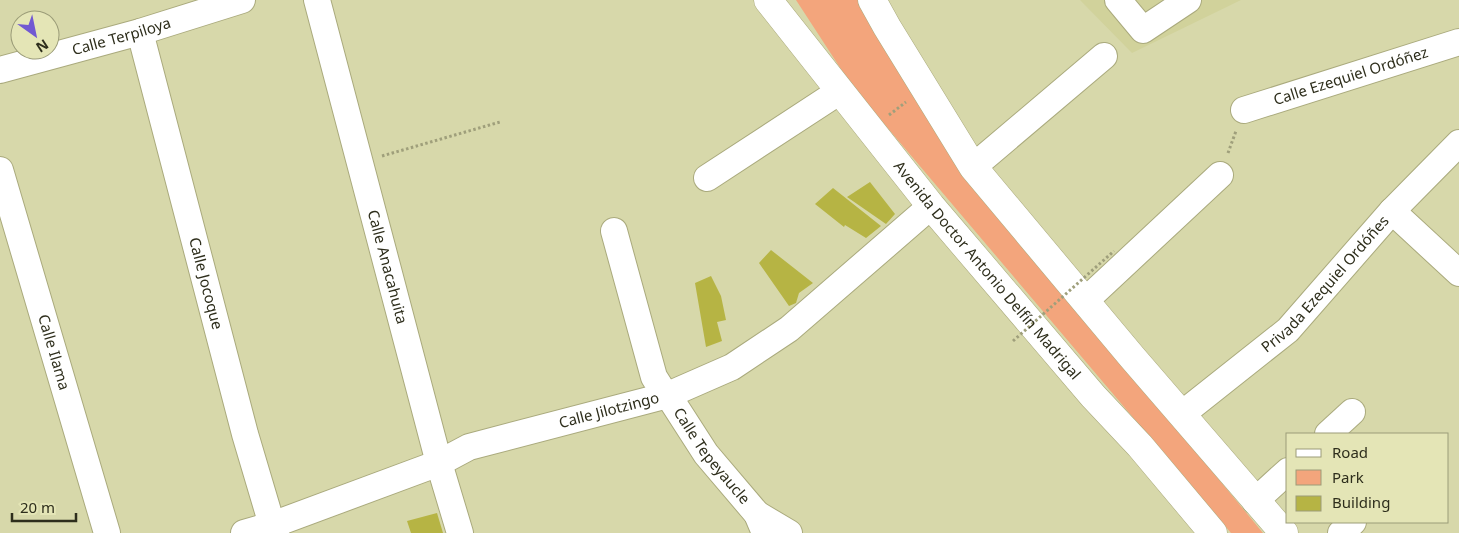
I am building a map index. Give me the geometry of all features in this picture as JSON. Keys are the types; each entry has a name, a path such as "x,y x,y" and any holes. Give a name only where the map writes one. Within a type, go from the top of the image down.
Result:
{"main road":[{"name":"Avenida Doctor Antonio Delfín Madrigal","path":"768,0 931,206 1093,396 1140,446 1213,533"},
{"path":"872,0 973,167 1284,533"}],"street":[{"name":"Calle Terpiloya","path":"0,70 140,32 242,0"},
{"name":"Calle Anacahuita","path":"317,0 439,463 460,533"},
{"path":"1118,0 1143,30 1182,2"},
{"name":"Calle Jocoque","path":"140,32 245,434 274,529"},
{"name":"Calle Ezequiel Ordóñez","path":"1244,110 1459,42"},
{"path":"973,167 1104,56"},
{"path":"707,178 840,91"},
{"name":"Privada Ezequiel Ordóñes","path":"1182,414 1288,330 1392,210 1459,143"},
{"name":"Calle Ilama","path":"0,170 107,533"},
{"path":"1085,301 1220,175"},
{"name":"Calle Jilotzingo","path":"244,533 274,529 439,463 469,447 667,396 732,367 790,329 931,206"},
{"path":"1392,210 1459,273"},
{"name":"Calle Tepeyaucle","path":"614,231 654,377 706,454 761,523 789,533"},
{"path":"1329,433 1352,412"},
{"path":"1256,500 1286,473"},
{"path":"1341,533 1352,523"}],"path":[{"path":"870,128 925,89"},
{"path":"1220,175 1244,110"},
{"path":"360,162 500,122"},
{"path":"1013,341 1114,251"}],"shaded area":[{"path":"1080,0 1241,0 1132,53"}],"green space":[{"path":"796,0 864,0 1099,334 1263,533 1231,533 852,86"}],"building":[{"path":"870,182 895,214 886,224 847,197"},
{"path":"833,188 881,226 866,238 845,225 844,227 815,204"},
{"path":"771,250 813,283 799,293 796,303 789,306 759,263"},
{"path":"711,276 721,296 726,320 717,322 722,341 706,347 695,283"},
{"path":"437,513 443,533 411,533 407,521"}]}
